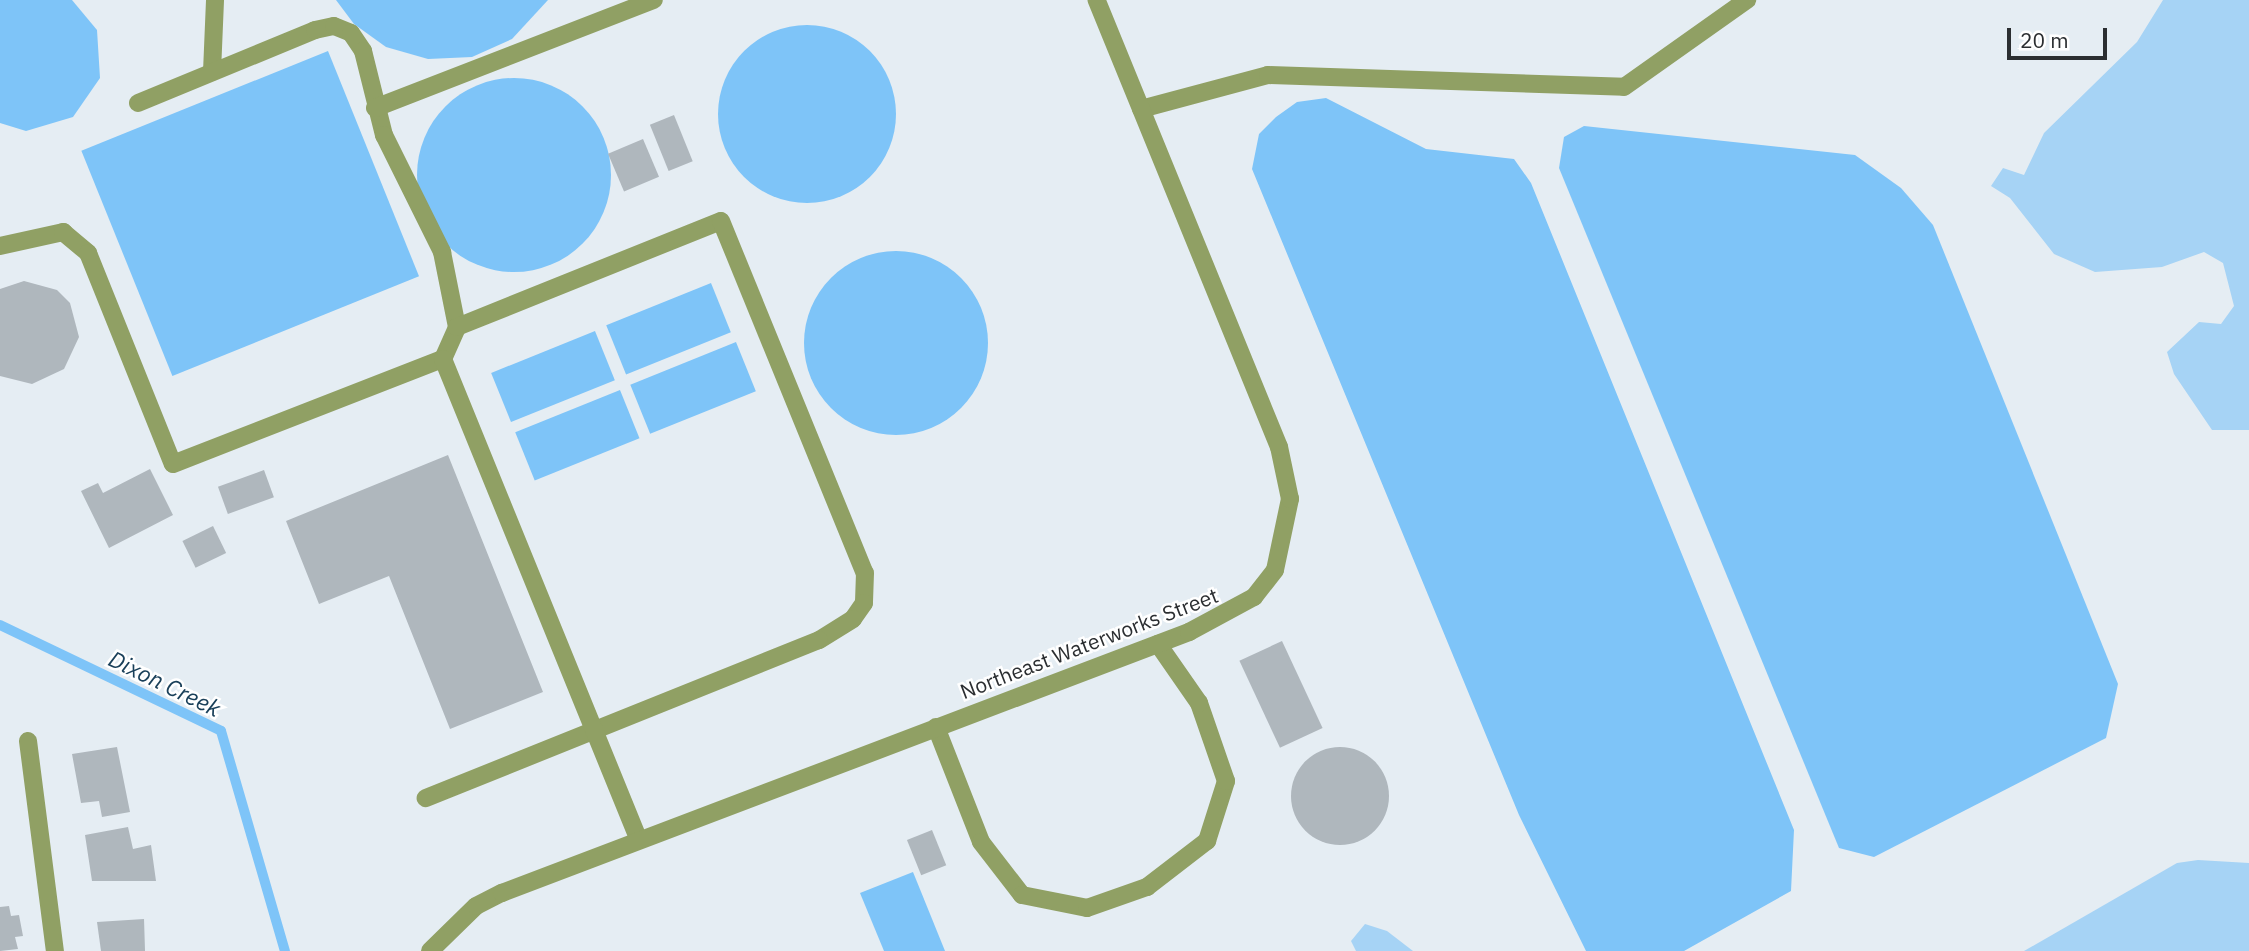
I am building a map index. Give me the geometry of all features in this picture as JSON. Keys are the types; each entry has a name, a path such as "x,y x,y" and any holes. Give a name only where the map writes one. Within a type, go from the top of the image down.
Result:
{"street":[{"path":"212,72 215,0"},
{"path":"375,108 613,8 654,0"},
{"name":"Northeast Waterworks Street","path":"430,951 476,906 638,838 1158,644 1254,597 1284,548 1290,499 1279,447 1097,0"},
{"path":"1141,109 1268,75 1625,87 1746,0"},
{"path":"0,246 63,232 88,253 173,464 443,359 457,327 442,252 375,108 363,51 351,33 334,26 138,103"},
{"path":"426,798 593,726 840,630 864,603 865,573 721,221 457,327"},
{"path":"443,359 638,838"},
{"path":"936,727 981,842 1022,895 1087,908 1147,887 1207,841 1226,781 1199,703 1158,644"},
{"path":"28,741 55,951"}],"shaded area":[{"path":"0,0 72,0 97,30 100,78 73,117 26,131 0,123"},
{"path":"336,0 548,0 512,39 472,57 428,59 386,47 354,24"},
{"path":"2163,0 2249,0 2249,430 2212,430 2174,374 2167,352 2199,322 2221,324 2234,306 2223,263 2204,252 2162,267 2095,272 2054,254 2010,198 1991,186 2003,168 2024,175 2044,133 2137,42"},
{"path":"807,25 841,32 870,51 889,80 896,114 889,148 870,177 841,196 807,203 773,196 744,177 725,148 718,114 725,80 744,51 773,32"},
{"path":"328,51 419,276 172,376 81,151"},
{"path":"514,78 551,86 582,107 603,138 611,175 603,212 582,243 551,264 514,272 477,264 446,243 425,212 417,175 425,138 446,107 477,86"},
{"path":"1326,98 1426,149 1514,159 1531,183 1794,830 1791,891 1684,951 1586,951 1519,815 1252,169 1259,134 1276,117 1297,102"},
{"path":"1584,126 1855,155 1901,188 1933,225 2118,684 2106,738 1874,857 1839,848 1559,168 1564,137"},
{"path":"896,251 931,258 947,266 961,278 973,292 981,308 988,343 981,378 973,394 961,408 947,420 931,428 896,435 861,428 845,420 831,408 819,394 811,378 804,343 811,308 819,292 831,278 845,266 861,258"},
{"path":"711,283 731,332 626,374 606,325"},
{"path":"595,331 615,380 511,422 491,373"},
{"path":"736,342 756,391 650,434 630,385"},
{"path":"620,390 639,438 535,481 515,432"},
{"path":"2198,860 2249,863 2249,951 2024,951 2177,863"},
{"path":"913,872 945,951 884,951 860,893"},
{"path":"1365,924 1387,931 1413,951 1356,951 1351,941"}],"building":[{"path":"674,115 693,161 669,171 650,125"},
{"path":"643,139 659,177 624,192 608,154"},
{"path":"24,281 57,290 70,303 79,337 64,369 32,384 0,376 0,289"},
{"path":"448,455 543,692 450,729 389,576 319,604 286,521"},
{"path":"150,469 173,515 109,548 81,491 98,483 103,493"},
{"path":"264,470 274,497 228,514 218,487"},
{"path":"213,526 226,553 196,568 182,541"},
{"path":"1282,641 1323,728 1280,748 1239,661"},
{"path":"117,747 130,812 102,817 99,801 81,803 72,754"},
{"path":"1340,747 1359,751 1374,762 1385,777 1389,796 1385,815 1374,830 1359,841 1340,845 1321,841 1306,830 1295,815 1291,796 1295,777 1306,762 1321,751"},
{"path":"128,827 133,849 151,845 156,881 92,881 85,835"},
{"path":"932,830 946,865 921,875 907,840"},
{"path":"9,906 11,916 19,915 23,936 15,937 18,949 0,951 0,907"},
{"path":"144,919 145,951 101,951 97,922"}],"waterway":[{"name":"Dixon Creek","path":"0,625 221,731 285,951"}]}
